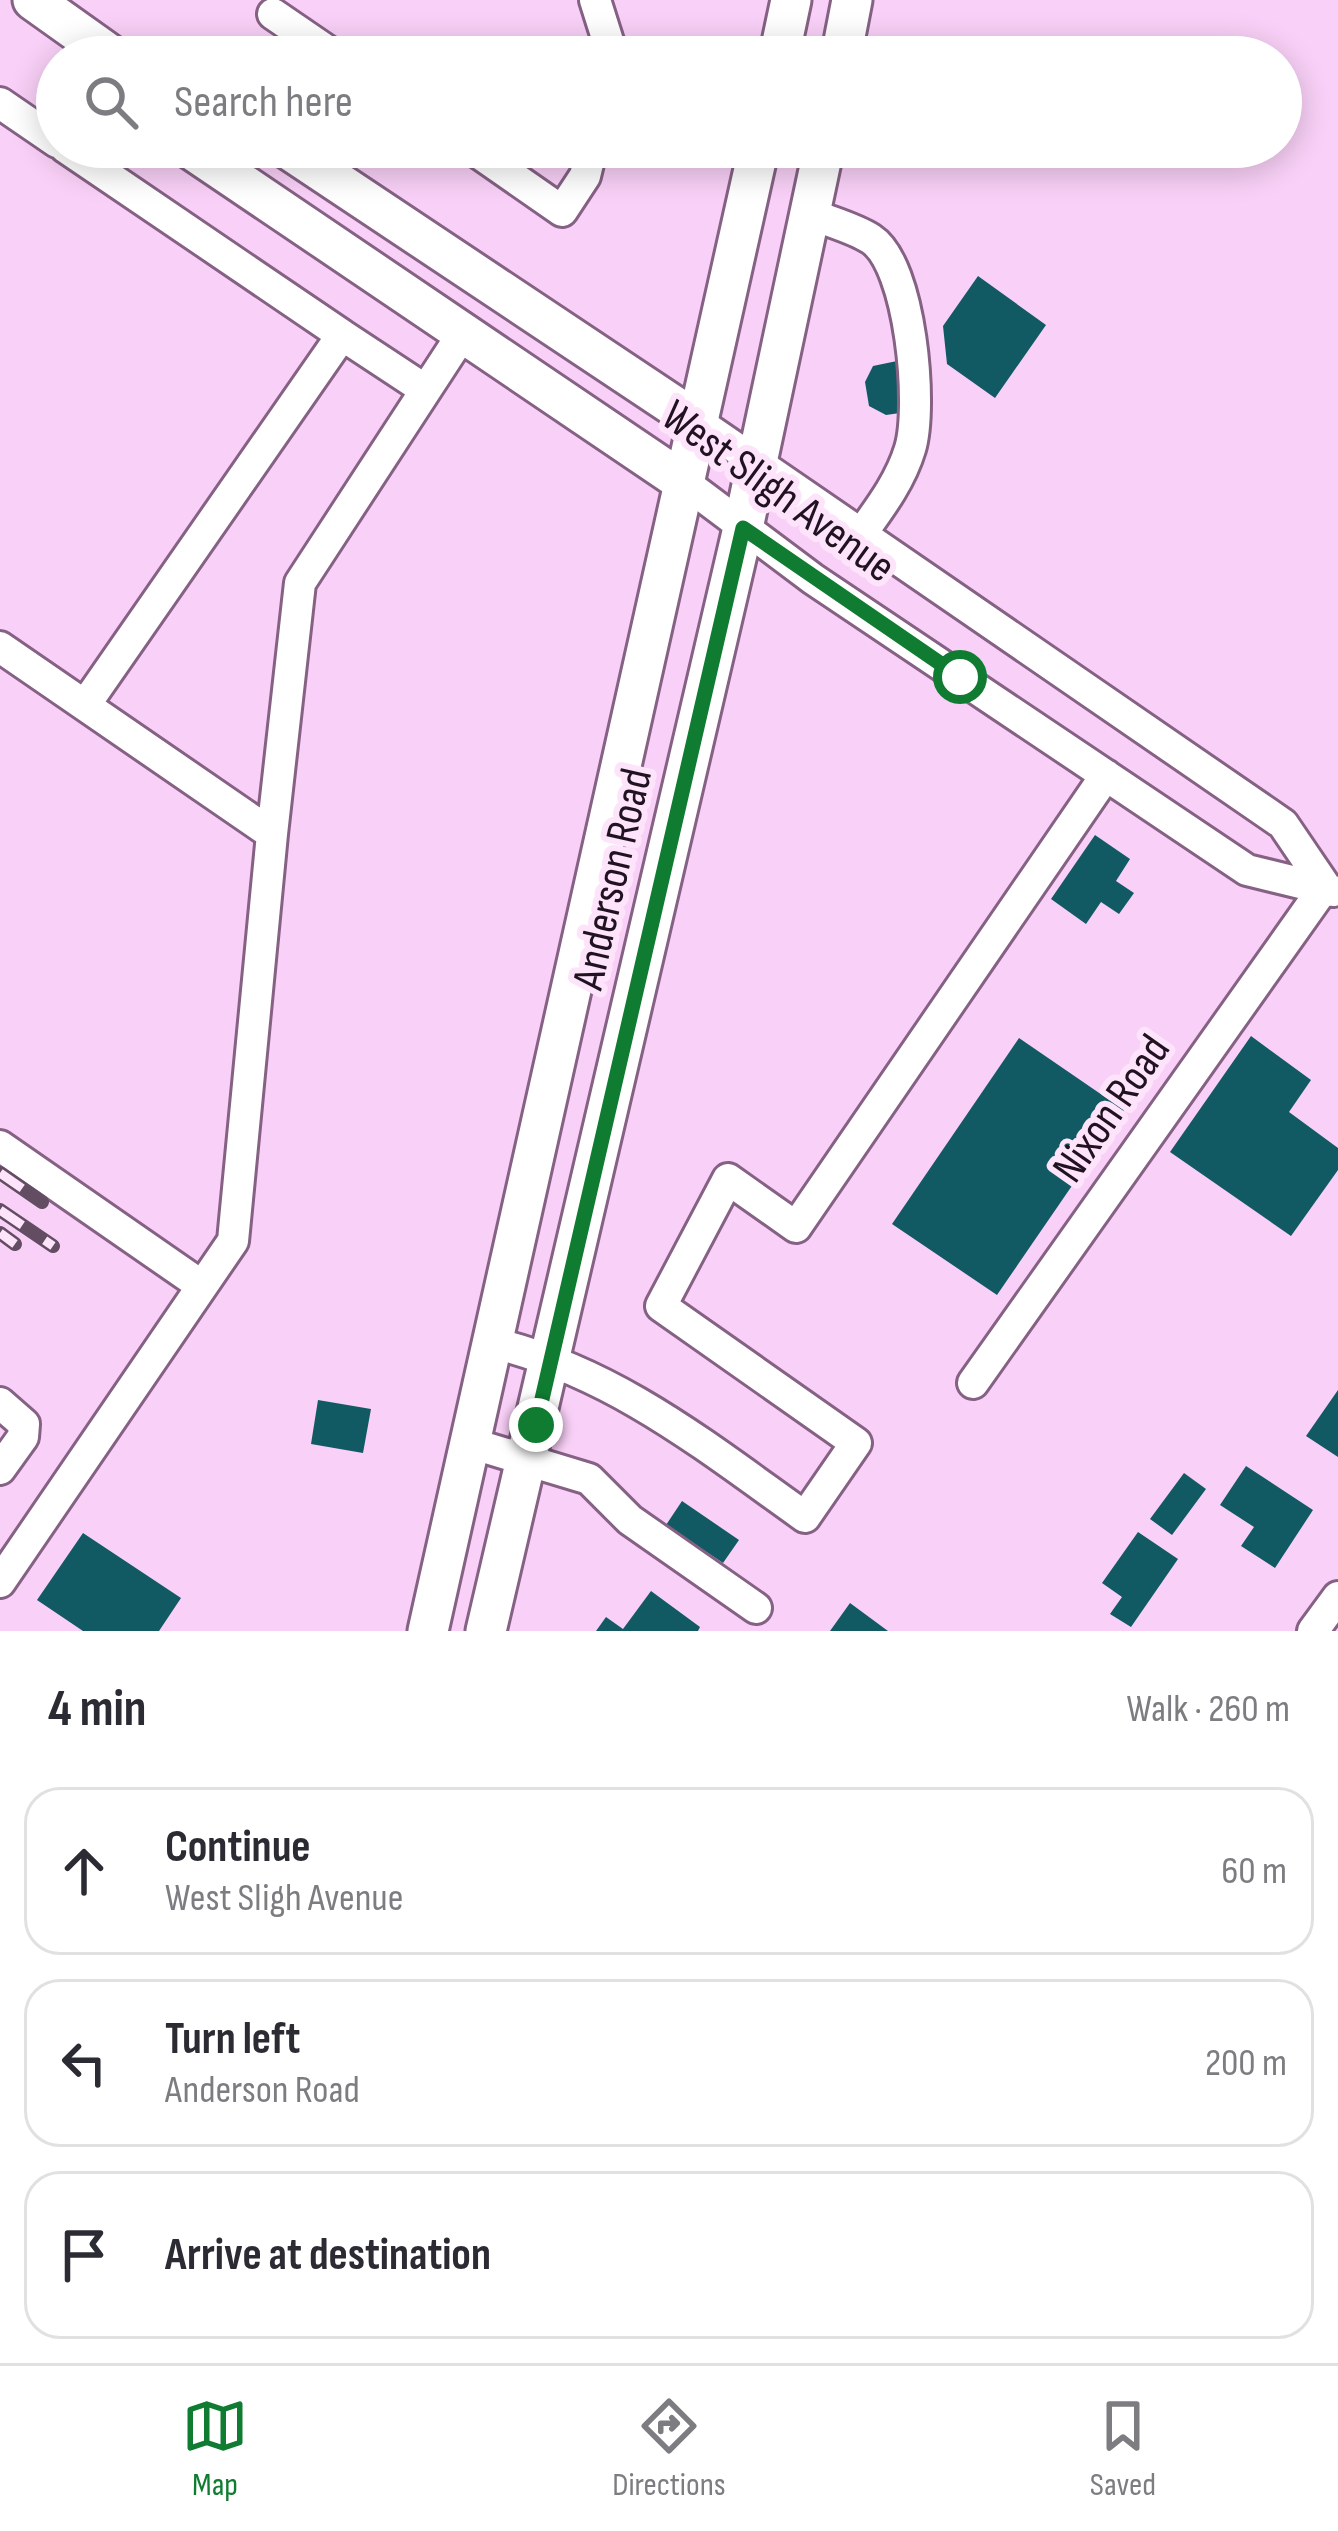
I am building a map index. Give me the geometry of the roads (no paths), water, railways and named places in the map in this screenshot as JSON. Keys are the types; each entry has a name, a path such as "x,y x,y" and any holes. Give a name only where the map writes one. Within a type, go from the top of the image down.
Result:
{"main road":[{"path":"33,0 84,36"},
{"path":"783,36 791,0"},
{"path":"845,36 852,0"},
{"name":"West Sligh Avenue","path":"220,168 465,329 685,482"},
{"name":"West Sligh Avenue","path":"317,168 698,422"},
{"name":"Anderson Road","path":"428,1631 754,168"},
{"name":"Anderson Road","path":"486,1631 743,528 820,168"}],"street":[{"path":"596,0 607,36"},
{"path":"273,14 305,36"},
{"path":"0,104 36,128"},
{"path":"95,168 424,388"},
{"path":"500,168 562,211 587,168"},
{"path":"812,214 875,240 895,275 907,323 918,409 910,449 891,491 860,537"},
{"path":"0,1582 233,1241 300,583 465,329"},
{"path":"85,705 342,335"},
{"name":"West Sligh Avenue","path":"698,422 1283,824 1331,890"},
{"name":"West Sligh Avenue","path":"685,482 743,528 1246,870 1331,890"},
{"path":"0,647 272,834"},
{"path":"493,1343 552,1357 638,1398 805,1517 856,1443 661,1306 728,1179 796,1227 1106,775"},
{"name":"Nixon Road","path":"973,1383 1331,890"},
{"path":"0,1146 202,1286"},
{"path":"0,1403 24,1424 23,1437 0,1469"},
{"path":"470,1443 589,1479 630,1520 756,1608"}],"railway":[{"path":"0,1173 42,1202"},
{"path":"0,1210 53,1246"},
{"path":"0,1233 15,1244"}]}
